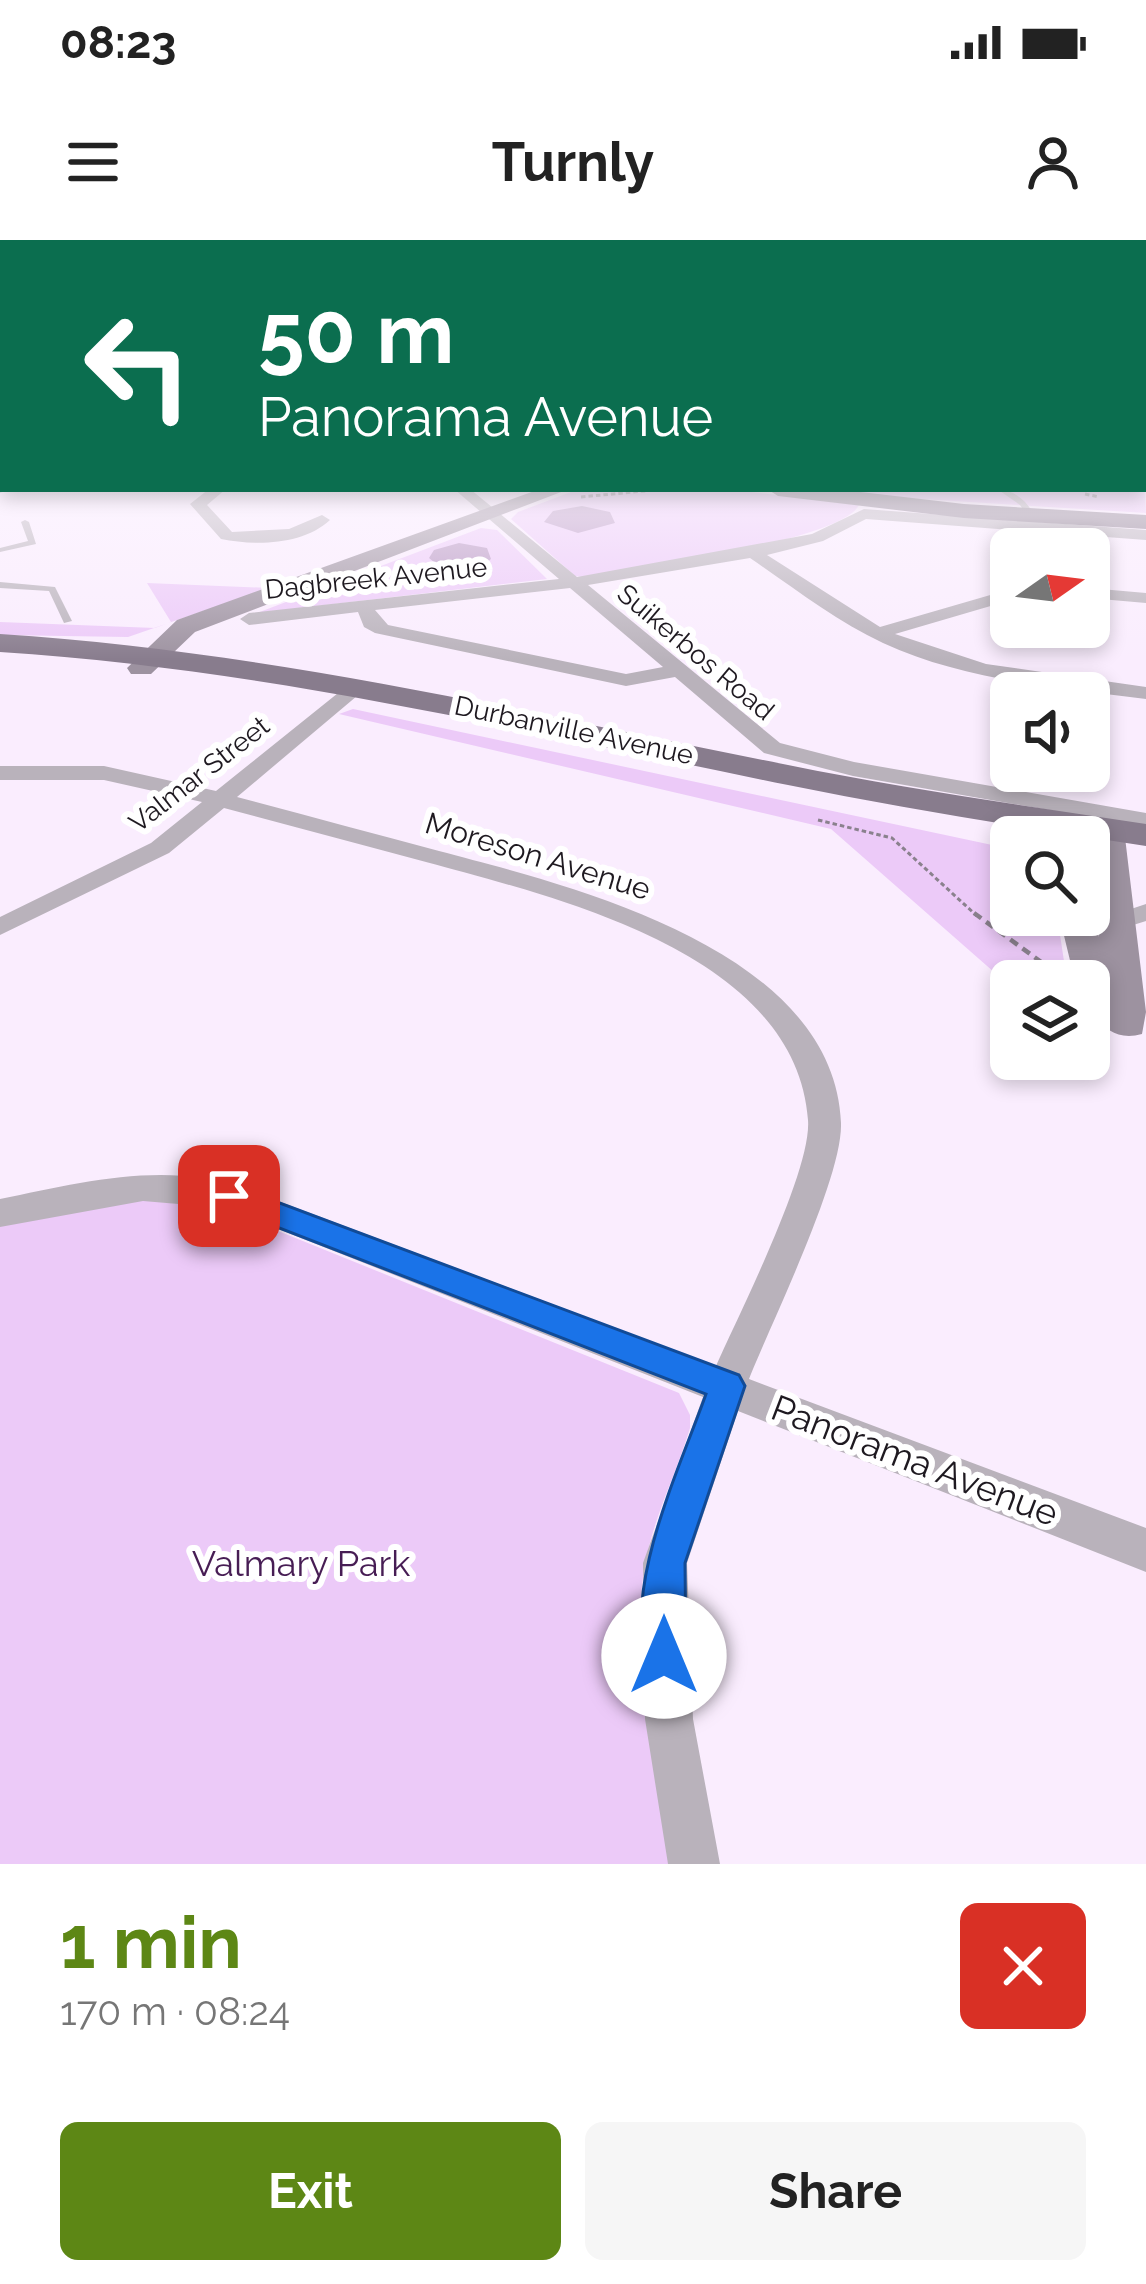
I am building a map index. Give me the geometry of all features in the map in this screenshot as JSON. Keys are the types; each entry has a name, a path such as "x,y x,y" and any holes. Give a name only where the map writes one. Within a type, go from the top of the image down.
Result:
{"main road":[{"path":"147,661 186,626 509,509"},
{"path":"964,509 1146,522"},
{"name":"Durbanville Avenue","path":"0,643 351,692 990,817"},
{"name":"Durbanville Avenue","path":"0,659 147,661"},
{"name":"Durbanville Avenue","path":"351,692 736,784 990,831"},
{"name":"Durbanville Avenue","path":"1110,837 1146,835"},
{"name":"Durbanville Avenue","path":"1110,845 1146,857"},
{"path":"1101,936 1089,977 1109,1008 1137,1031"}],"street":[{"path":"202,509 227,536 277,534 312,527 322,520"},
{"name":"Suikerbos Road","path":"484,509 755,738 792,756 1146,820"},
{"name":"Dagbreek Avenue","path":"248,620 572,583 753,554 817,538 869,514 1146,535"},
{"path":"753,554 878,633 967,665 1146,693"},
{"path":"1110,595 1146,598"},
{"path":"878,633 990,600"},
{"path":"365,608 371,623 382,628 621,679 677,671"},
{"name":"Valmar Street","path":"0,927 160,848 351,692"},
{"name":"Moreson Avenue","path":"0,773 104,773 602,904 710,958 788,1024 818,1079 824,1100 823,1146 727,1386 665,1563 669,1719 694,1864"},
{"name":"Panorama Avenue","path":"0,1213 146,1187 210,1191 1146,1550"}],"lane":[{"path":"1027,509 1032,516"},
{"path":"0,550 31,544 25,522"},
{"path":"0,585 52,589 67,620"}],"path":[{"path":"818,820 892,838 980,919 1040,960"}],"green space":[{"path":"855,509 815,531 776,542 583,577 575,576 511,519 518,512"},
{"path":"1078,509 1146,509 1146,513"},
{"path":"481,528 497,530 547,579 257,613"},
{"path":"147,583 270,588 166,624 171,622"},
{"path":"0,622 154,628 128,637 0,635"},
{"path":"353,709 990,845 990,936 1060,936 1064,960 990,960 990,969 831,829 339,714"},
{"name":"Valmary Park","path":"141,1200 221,1208 679,1393 690,1415 690,1428 650,1543 640,1634 646,1712 672,1864 0,1864 0,1225"}],"shaded area":[{"path":"595,509 610,512 615,523 578,533 544,522 553,511"},
{"path":"459,543 487,548 491,559 460,569 429,558 434,550"}],"route":[{"path":"229,1196 727,1386 665,1563 664,1656"}]}
